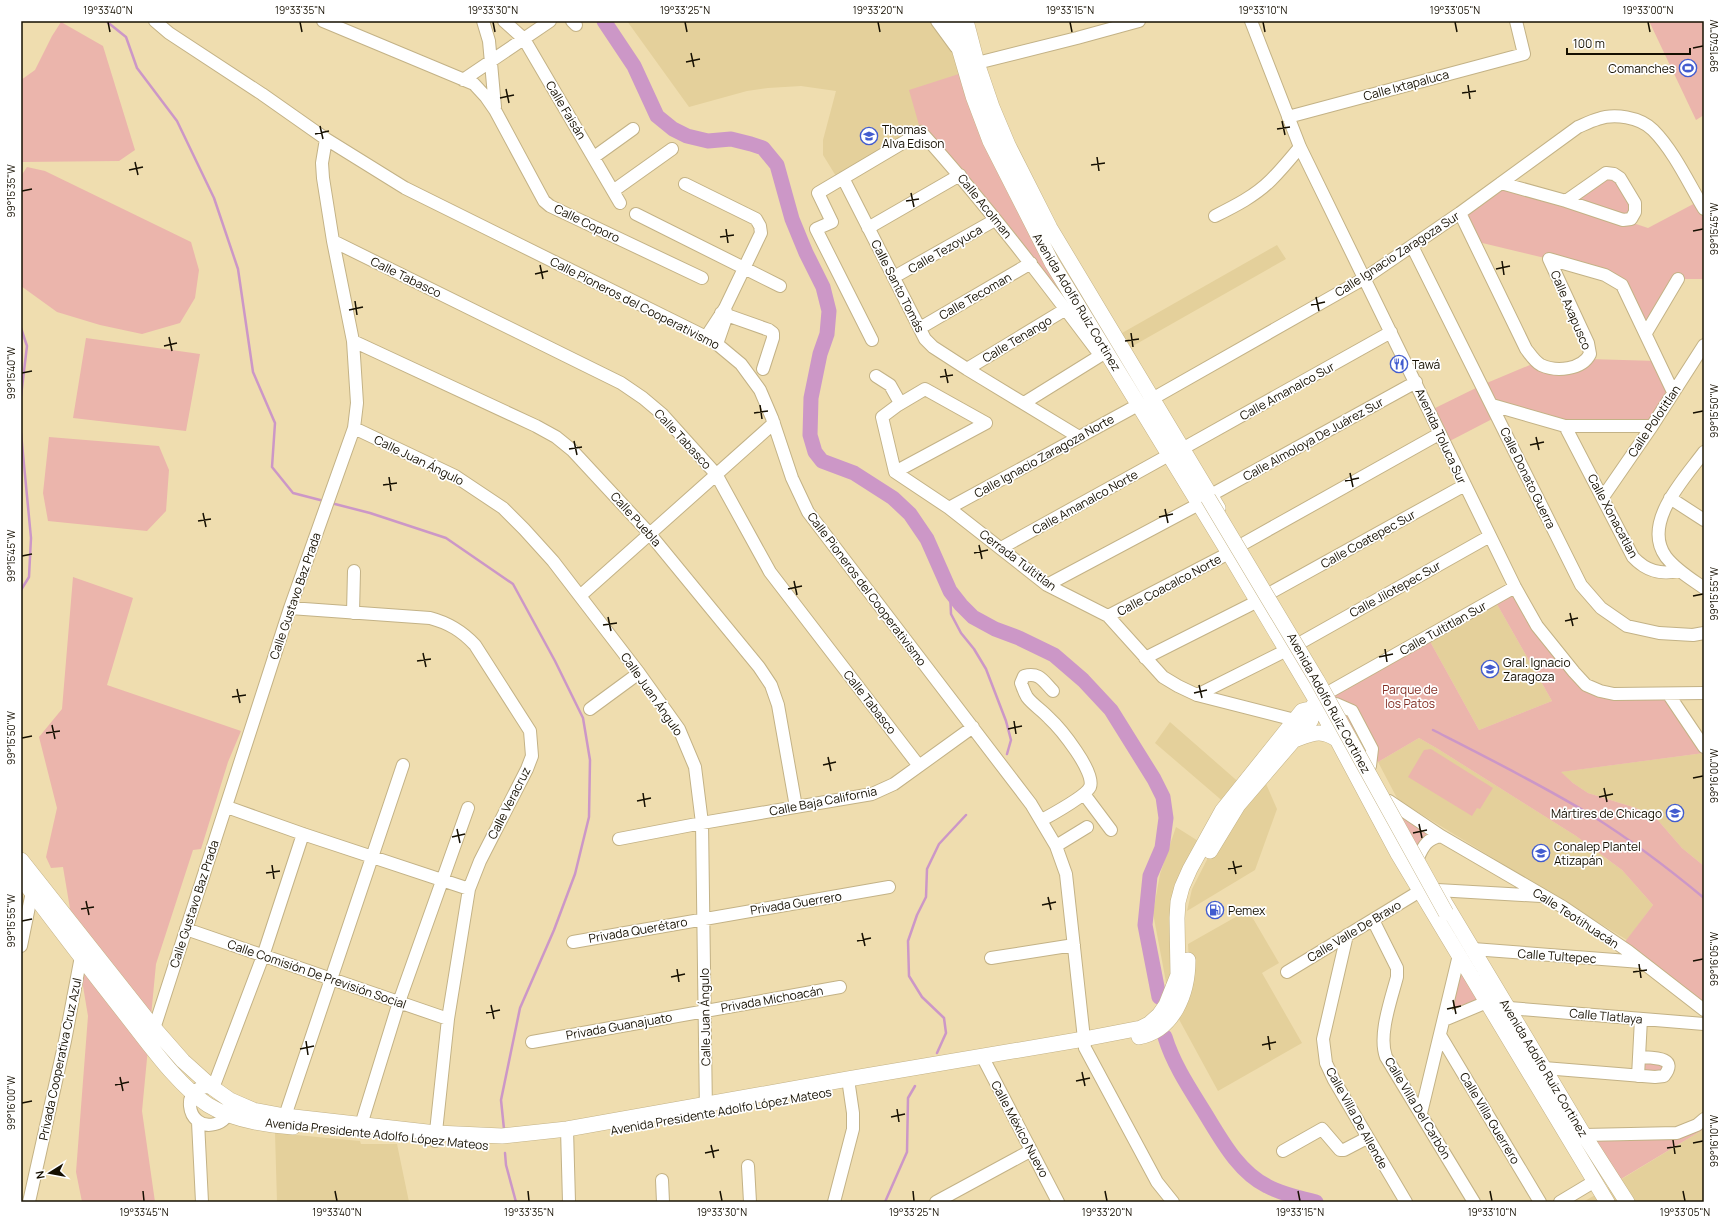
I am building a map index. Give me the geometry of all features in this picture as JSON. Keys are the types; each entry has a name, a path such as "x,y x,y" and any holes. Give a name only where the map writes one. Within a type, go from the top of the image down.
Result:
{"main road":[{"name":"Avenida Adolfo Ruiz Cortinez","path":"951,21 958,50 973,96 990,140 1052,263 1103,353 1145,402"},
{"name":"Avenida Adolfo Ruiz Cortinez","path":"966,21 977,63 992,108 1065,256 1145,402 1249,573 1258,602 1295,665 1309,710 1339,741 1398,854 1420,891 1457,936"},
{"path":"990,140 1004,135"},
{"name":"Avenida Adolfo Ruiz Cortinez","path":"1205,500 1317,680 1443,914 1466,952 1487,1002 1596,1181 1607,1202"},
{"name":"Avenida Adolfo Ruiz Cortinez","path":"1249,573 1270,593 1300,642 1370,766 1418,858 1437,890 1457,936"},
{"name":"Avenida Presidente Adolfo López Mateos","path":"1084,1044 1141,1028 1149,1024 1159,1015 1166,1005 1178,975 1178,902 1182,886 1190,869 1222,811 1309,710 1332,698"},
{"path":"1309,710 1332,713 1377,796 1398,818"},
{"name":"Avenida Presidente Adolfo López Mateos","path":"21,860 32,893 81,958 149,1044 193,1093 208,1105 361,1125 483,1146 503,1146 849,1083 1084,1044 1144,1036 1156,1031 1168,1023 1180,1003 1188,977 1187,911 1192,889 1217,840 1235,810 1311,720 1309,710"},
{"path":"1294,740 1319,732 1327,734 1339,741"},
{"name":"Avenida Presidente Adolfo López Mateos","path":"28,878 84,940 154,1028 183,1061 213,1088 229,1107 283,1126 436,1137"},
{"name":"Avenida Adolfo Ruiz Cortinez","path":"1466,952 1509,1008 1584,1136 1627,1202"}],"street":[{"name":"Calle Coporo","path":"323,21 463,80 480,89 495,110 544,201 550,206 702,278"},
{"name":"Calle Coporo","path":"483,21 488,36 495,110"},
{"name":"Calle Faisán","path":"504,21 524,39 620,203"},
{"path":"463,80 550,21"},
{"path":"937,21 958,50"},
{"path":"977,63 1139,21"},
{"name":"Avenida Toluca Sur","path":"1251,21 1300,147 1515,587 1547,640 1586,685 1600,691 1614,694 1704,693"},
{"name":"Calle Ixtapaluca","path":"1288,117 1524,54 1516,21"},
{"name":"Calle Pioneros del Cooperativismo","path":"160,23 326,139 406,188 706,337 741,364 754,380 764,399 774,423 792,478 808,512 1042,820 1056,846 1066,874 1084,1044 1157,1182 1173,1202"},
{"name":"Calle Ignacio Zaragoza Sur","path":"1145,402 1365,278 1460,213 1578,127 1598,118 1616,116 1637,120 1652,128 1664,142 1704,209"},
{"path":"594,157 633,129"},
{"name":"Calle Acolman","path":"843,178 921,132 960,175 1066,309 1103,353"},
{"name":"Calle Gustavo Baz Prada","path":"149,1044 290,608 354,428 357,404 353,341 323,178 322,163 326,139"},
{"path":"1215,216 1240,203 1271,181 1300,147"},
{"path":"613,191 672,149"},
{"path":"1501,183 1566,201 1623,220 1631,219 1635,212 1635,203 1620,178 1614,174 1606,173 1566,201"},
{"path":"868,228 960,175"},
{"path":"843,178 818,193 832,222 816,229 872,340"},
{"name":"Calle Santo Tomás","path":"843,178 925,339 933,347 967,369 1079,437"},
{"path":"685,184 756,219 760,226 761,233 724,312 706,337"},
{"name":"Calle Axapusco","path":"1460,213 1526,349 1540,365 1548,368 1571,368 1584,363 1590,354 1588,343 1549,259 1606,274 1622,285 1673,392"},
{"path":"636,214 780,286"},
{"name":"Calle Tezoyuca","path":"894,277 995,220"},
{"name":"Calle Tabasco","path":"334,241 621,383 643,398 662,414 716,474 770,572 919,766"},
{"name":"Calle Donato Guerra","path":"1412,246 1581,585 1601,608 1627,626 1659,633 1693,635 1704,634"},
{"name":"Calle Tecoman","path":"920,328 1031,263"},
{"path":"1646,333 1678,279"},
{"name":"Calle Tenango","path":"967,369 1066,309"},
{"path":"717,344 724,312"},
{"path":"724,312 773,333 773,338 763,369"},
{"name":"Calle Amanalco Sur","path":"1176,452 1391,332"},
{"name":"Calle Puebla","path":"353,341 536,426 556,437 572,450 649,533 759,667 771,685 778,705 796,807"},
{"name":"Calle Polotitlan","path":"1603,497 1652,426 1704,345"},
{"path":"1024,403 1103,353"},
{"path":"876,376 909,398"},
{"name":"Calle Almoloya De Juárez Sur","path":"1047,585 1205,500 1416,382"},
{"path":"890,385 899,401 898,405"},
{"path":"925,389 986,423 895,472 882,417 909,398 925,389"},
{"name":"Calle Ignacio Zaragoza Norte","path":"949,508 1145,402"},
{"path":"1492,405 1565,426 1652,426"},
{"path":"580,596 774,423"},
{"name":"Calle Xonacatlan","path":"1565,426 1633,557 1641,565 1650,570 1660,573 1679,571"},
{"name":"Calle Juan Ángulo","path":"354,428 455,476 503,508 543,550 580,596 639,673 679,730 695,767 702,823 706,1109"},
{"name":"Calle Coacalco Norte","path":"1108,616 1235,549 1439,434"},
{"name":"Calle Amanalco Norte","path":"1001,548 1176,452"},
{"path":"1704,452 1670,498 1660,521 1659,534 1661,546 1666,557 1679,571 1704,588"},
{"name":"Cerrada Tultitlan","path":"895,472 949,508 1047,585 1108,616 1163,677 1178,686 1197,694 1309,710"},
{"name":"Calle Coatepec Sur","path":"1270,593 1465,485"},
{"path":"1670,498 1704,520"},
{"name":"Calle Jilotepec Sur","path":"1300,642 1490,536"},
{"path":"353,612 354,571"},
{"name":"Calle Tultitlan Sur","path":"1332,698 1515,587"},
{"path":"1145,658 1258,602"},
{"name":"Calle Veracruz","path":"290,608 430,618 445,622 455,627 467,636 475,646 530,731 532,756 528,769 480,862 469,889 448,1019 436,1137"},
{"path":"1197,694 1287,650"},
{"path":"590,710 639,673"},
{"path":"1042,820 1084,794 1090,787 1090,778 1087,770 1063,733 1028,698 1021,683 1024,676 1031,674 1039,676 1053,691"},
{"path":"1669,694 1704,747"},
{"name":"Calle Baja California","path":"619,839 702,823 872,794 894,784 973,728"},
{"path":"285,1116 403,765"},
{"path":"1084,794 1111,830"},
{"name":"Calle Teotihuacán","path":"1389,801 1441,836 1544,896 1628,951 1640,962 1704,1010"},
{"path":"226,807 469,889"},
{"path":"361,1125 399,1002 468,808"},
{"path":"1056,846 1087,827"},
{"path":"229,1107 220,1123 209,1126 198,1122 191,1114 189,1104 193,1093 198,1088 204,1086 213,1088 262,956 303,834"},
{"path":"1418,858 1426,843 1433,838 1441,836"},
{"name":"Privada Guerrero","path":"703,918 889,887"},
{"path":"1437,890 1544,896"},
{"name":"Calle Valle De Bravo","path":"1287,972 1420,891"},
{"path":"21,946 32,893"},
{"name":"Privada Querétaro","path":"574,942 703,918"},
{"name":"Calle Villa Del Carbón","path":"1373,920 1397,968 1397,977 1383,1036 1386,1058 1474,1202"},
{"name":"Calle Comisión De Previsión Social","path":"186,930 448,1019"},
{"name":"Calle Villa De Allende","path":"1347,935 1323,1039 1326,1062 1367,1138 1406,1202"},
{"name":"Privada Cooperativa Cruz Azul","path":"29,1202 65,1041 84,940"},
{"path":"991,958 1074,945"},
{"path":"1421,1113 1444,1020 1466,952"},
{"name":"Calle Tultepec","path":"1466,952 1640,962"},
{"name":"Privada Michoacán","path":"705,1011 840,987"},
{"path":"1444,1020 1487,1002"},
{"name":"Calle Tlatlaya","path":"1509,1008 1704,1024"},
{"name":"Privada Guanajuato","path":"532,1042 705,1011"},
{"path":"1638,1076 1641,1019"},
{"name":"Calle Villa Guerrero","path":"1440,1035 1540,1202"},
{"path":"1544,1068 1638,1076 1664,1076 1667,1072 1668,1066 1665,1060 1661,1058 1639,1057"},
{"name":"Calle México Nuevo","path":"984,1060 1030,1151 1058,1202"},
{"path":"834,1202 853,1129 853,1113 849,1083"},
{"path":"1584,1136 1677,1133 1697,1125 1704,1119"},
{"path":"198,1122 202,1202"},
{"path":"1283,1151 1322,1129 1340,1150 1344,1150 1367,1138"},
{"path":"567,1134 569,1202"},
{"path":"936,1202 1030,1151"},
{"path":"748,1166 750,1202"},
{"path":"662,1180 663,1202"},
{"path":"1560,1202 1596,1181"}],"shaded area":[{"path":"627,21 951,21 965,72 921,132 839,181 823,155 823,140 836,91 801,86 768,88 747,91 689,107"},
{"path":"1277,245 1286,259 1124,351 1115,337"},
{"name":"Gral. Ignacio Zaragoza","path":"1494,599 1552,701 1479,730 1427,636"},
{"path":"1170,722 1242,785 1226,804 1155,743"},
{"name":"Conalep Plantel Atizapán","path":"1419,738 1576,836 1622,870 1653,905 1627,940 1398,800 1378,762"},
{"name":"Mártires de Chicago","path":"1704,753 1704,866 1682,848 1656,818 1636,808 1588,793 1560,772"},
{"path":"1263,777 1277,809 1255,870 1187,911 1192,889 1217,840"},
{"path":"1176,827 1203,844 1190,869 1169,998 1153,913 1160,874"},
{"path":"1248,910 1279,963 1262,973 1302,1043 1218,1091 1175,1012 1189,962 1188,944"},
{"path":"1704,1129 1704,1202 1583,1202 1602,1191"},
{"path":"275,1133 360,1141 361,1144 397,1144 409,1202 277,1202"}],"green space":[{"name":"Comanches","path":"1649,21 1704,21 1704,115 1696,120"},
{"path":"61,22 103,46 135,150 119,161 21,162 21,80 35,70 52,36"},
{"path":"965,72 973,96 1106,352 921,132 909,90"},
{"path":"27,167 45,171 191,242 199,270 195,298 180,323 142,334 100,325 57,312 21,286 21,176"},
{"path":"1614,174 1635,203 1624,220 1648,228 1699,201 1704,209 1704,279 1678,279 1646,333 1622,285 1549,259 1474,241 1460,213 1501,183 1566,201"},
{"path":"86,338 200,354 186,431 73,418"},
{"path":"1588,359 1658,361 1673,392 1652,426 1565,426 1493,405 1498,416 1444,444 1429,411 1482,385 1537,362 1548,368"},
{"path":"49,437 159,446 169,470 166,511 147,531 48,521 43,493"},
{"path":"73,577 133,598 107,685 241,731 228,762 201,849 193,850 156,964 142,1111 155,1202 82,1202 76,1172 88,1016 63,867 51,868 46,857 57,808 39,737 62,709"},
{"name":"Parque de los Patos","path":"1515,587 1586,685 1669,695 1704,753 1561,772 1573,783 1588,793 1636,808 1656,818 1682,848 1704,866 1704,1010 1621,947 1653,905 1622,870 1576,836 1419,738 1378,762 1341,714 1329,692 1427,636 1479,730 1552,701 1494,599"},
{"path":"1431,749 1493,788 1480,809 1477,808 1472,816 1408,777 1424,750"},
{"path":"1389,801 1441,836 1418,858"},
{"path":"1459,955 1487,1002 1444,1020"},
{"path":"1639,1057 1661,1058 1667,1072 1638,1076"},
{"path":"1704,1119 1704,1129 1616,1182 1584,1135 1659,1134"}],"waterway":[{"path":"106,21 126,37 137,68 177,121 214,198 238,269 253,372 275,423 272,467 293,493 324,501"},
{"path":"604,21 634,66 657,116 673,129 687,136 708,141 731,139 763,148 777,165 792,219 806,253 823,287 829,311 827,334 820,354 811,398 810,435 815,452 822,461 854,473 893,498 910,514 927,539 950,591 973,617 995,629 1019,638 1054,655 1083,680 1111,710 1154,779 1163,797 1166,818 1162,848 1150,876 1145,925 1159,997"},
{"path":"21,328 27,346 21,396"},
{"path":"21,433 31,538 29,577 21,590"},
{"path":"331,503 370,513 446,538 513,584 555,661 583,718 590,760 589,817 575,874 554,930 520,1008 501,1100 504,1129"},
{"path":"950,591 951,614 961,633 974,649 986,669 1006,721 1011,740 1007,754"},
{"path":"1433,730 1533,782 1591,815 1649,855 1704,898"},
{"path":"937,1053 946,1033 944,1018 922,997 909,976 908,941 917,915 926,897 927,869 939,844 966,815"},
{"path":"1165,1037 1172,1056 1186,1083 1223,1142 1247,1172 1256,1180 1273,1189 1285,1194 1316,1202"},
{"path":"885,1202 907,1152 908,1098 915,1086"},
{"path":"505,1153 506,1165 516,1202"}],"place":[{"name":"Comanches","path":"1688,68"},
{"name":"Thomas Alva Edison","path":"869,136"},
{"name":"Tawá","path":"1399,364"},
{"name":"Gral. Ignacio Zaragoza","path":"1490,669"},
{"name":"Mártires de Chicago","path":"1675,813"},
{"name":"Conalep Plantel Atizapán","path":"1541,853"},
{"name":"Pemex","path":"1215,910"}]}
